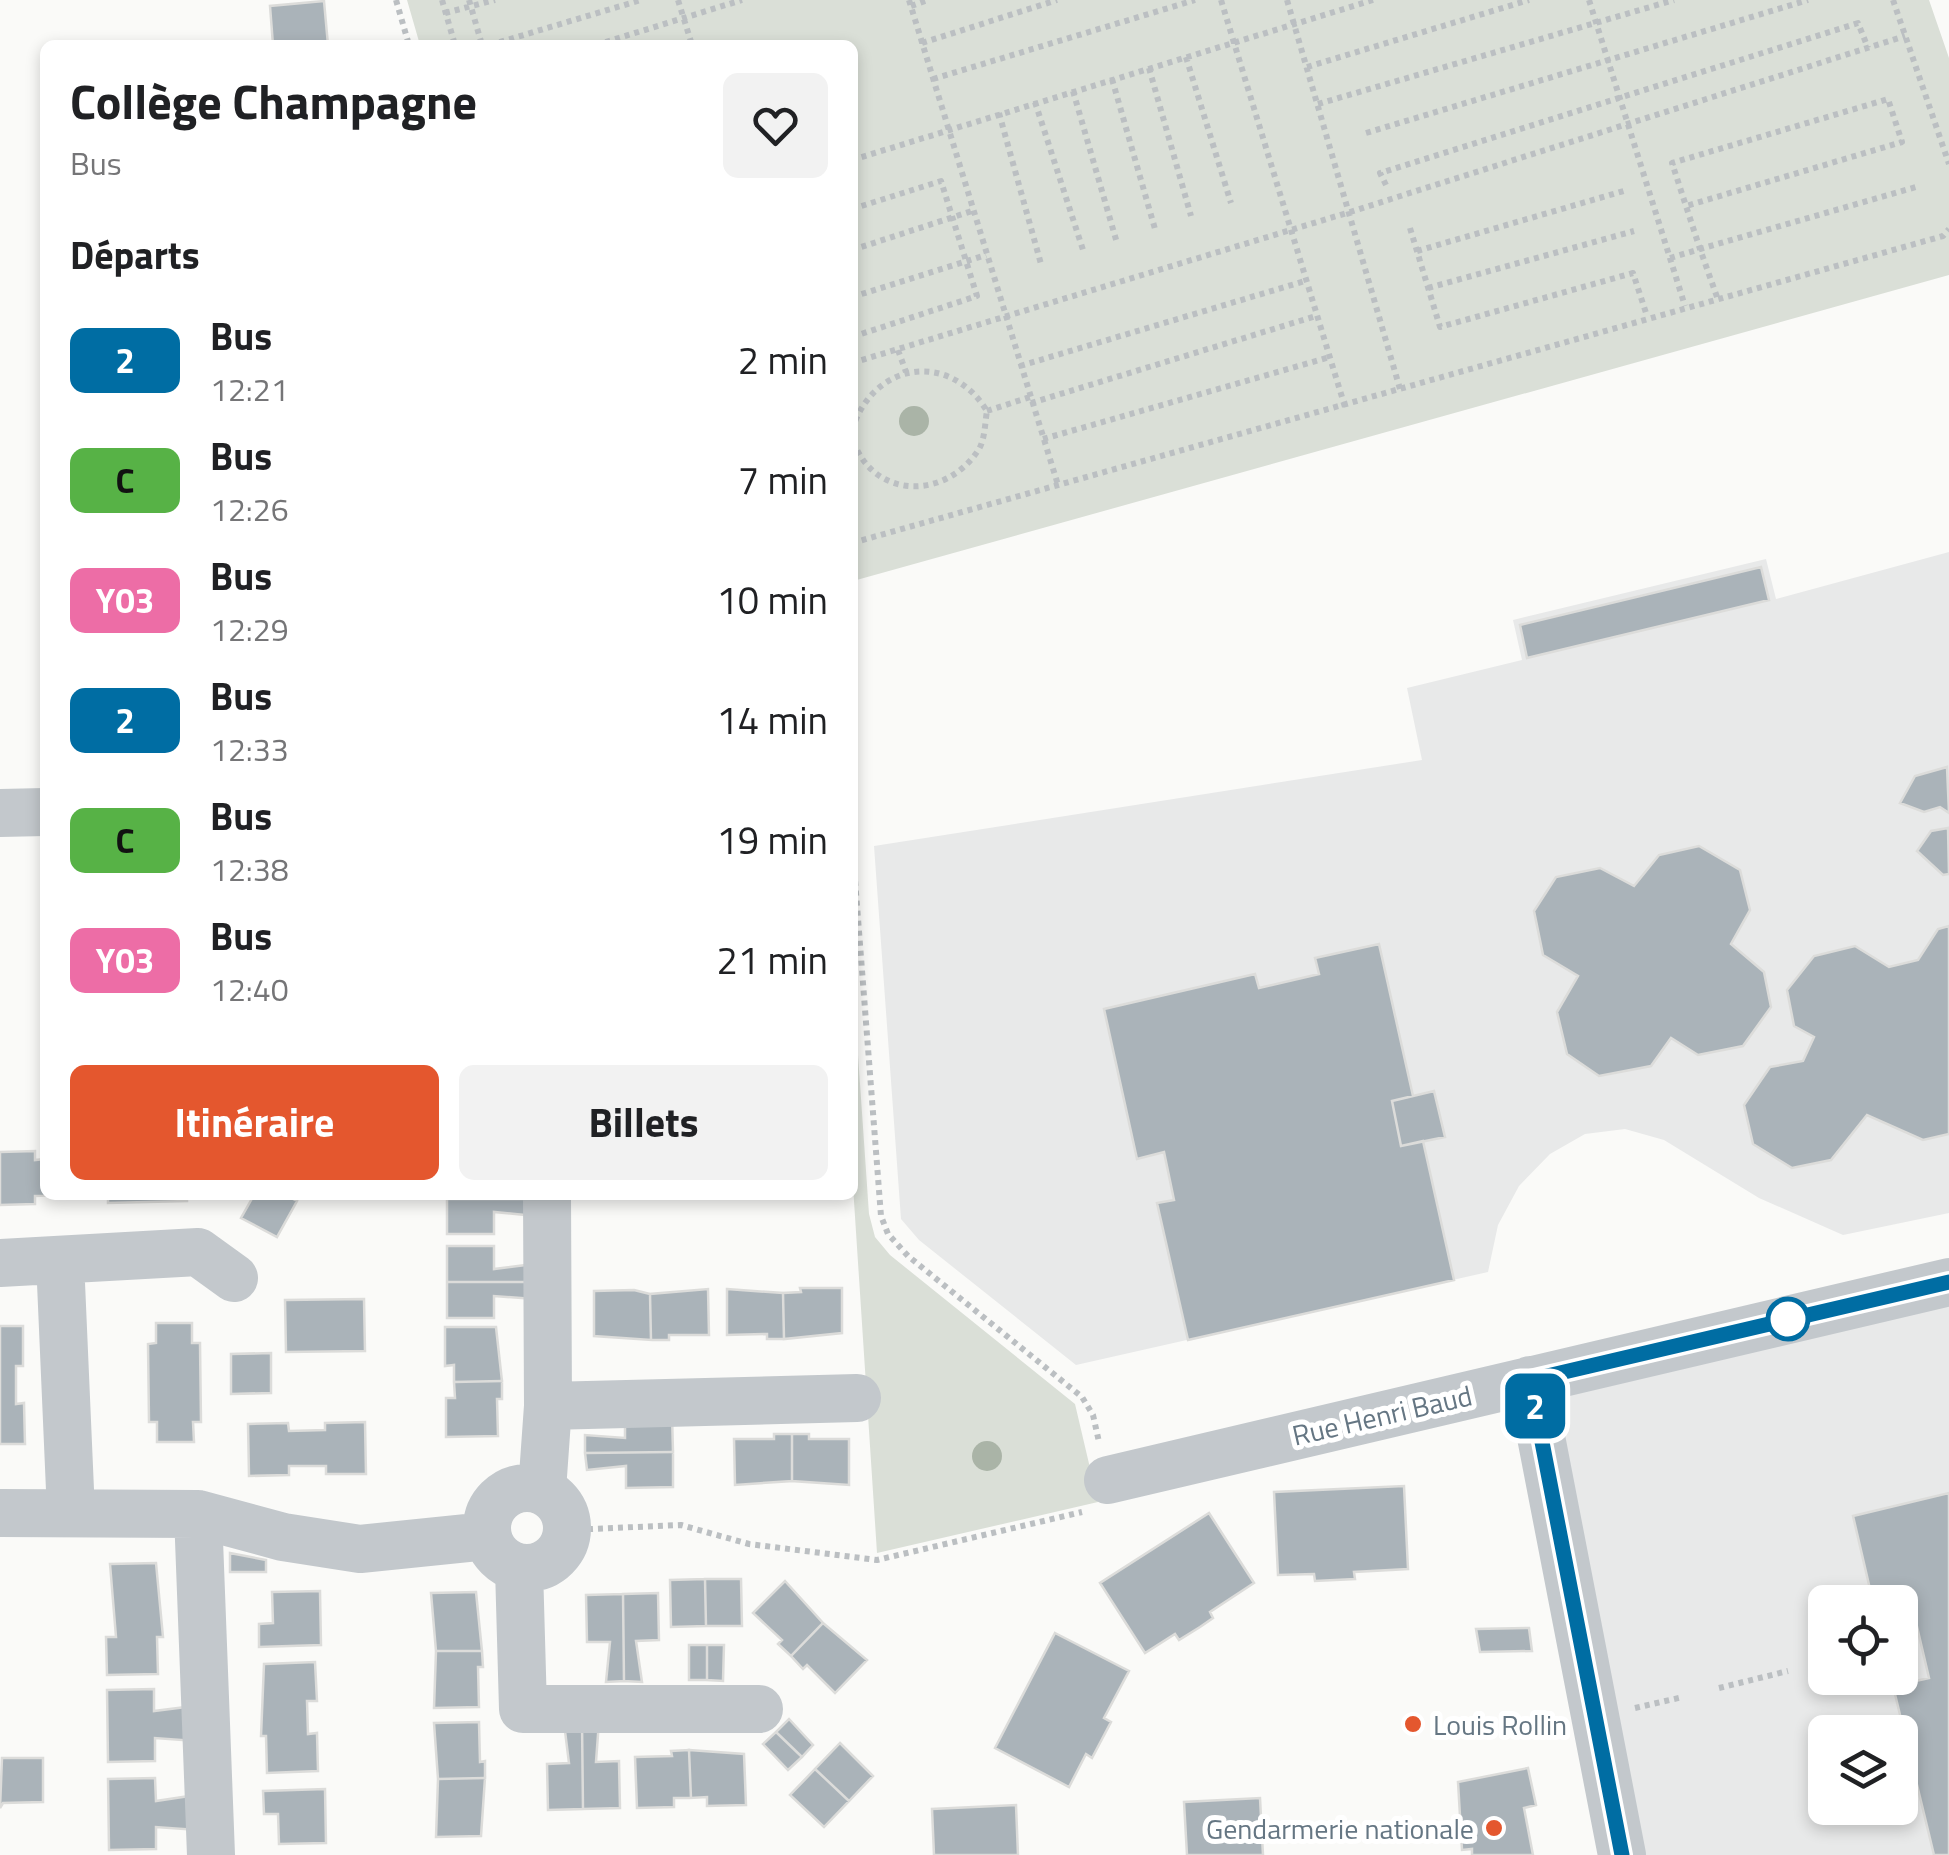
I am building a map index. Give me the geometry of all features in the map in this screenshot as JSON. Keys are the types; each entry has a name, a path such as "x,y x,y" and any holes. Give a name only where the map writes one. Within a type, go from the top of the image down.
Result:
{"street":[{"path":"0,814 40,812"},
{"path":"542,1490 548,1406 547,1200"},
{"path":"0,1263 198,1252 234,1278"},
{"path":"60,1260 72,1514"},
{"name":"Rue Henri Baud","path":"1108,1480 1949,1282"},
{"path":"1530,1380 1622,1855"},
{"path":"548,1406 857,1398"},
{"path":"0,1513 198,1514 283,1537 360,1549 503,1552 548,1562 562,1548 568,1530 564,1510 542,1490 528,1487 500,1496 486,1522 503,1552 523,1709 759,1709"},
{"path":"198,1514 211,1855"}],"path":[{"path":"396,0 408,40"},
{"path":"442,0 454,40"},
{"path":"446,13 495,0"},
{"path":"507,40 641,0"},
{"path":"678,0 691,40"},
{"path":"612,40 742,0"},
{"path":"928,0 910,3 1058,485"},
{"path":"922,44 1057,0"},
{"path":"933,80 1195,0"},
{"path":"1221,0 1345,407"},
{"path":"1287,0 1400,390"},
{"path":"858,158 1374,0"},
{"path":"1307,67 1529,0"},
{"path":"1589,0 1685,306"},
{"path":"1318,104 1674,0"},
{"path":"1366,133 1808,0"},
{"path":"1893,0 1949,164"},
{"path":"470,4 481,40"},
{"path":"1386,186 1380,173 1858,23 1868,48"},
{"path":"858,361 1350,212 1906,36"},
{"path":"1186,57 1231,203"},
{"path":"1149,68 1191,216"},
{"path":"1112,79 1156,229"},
{"path":"1074,91 1117,243"},
{"path":"1686,206 1902,142 1888,99 1672,163 1686,206 1700,249 1717,297"},
{"path":"1036,102 1084,253"},
{"path":"1000,113 1041,264"},
{"path":"858,207 941,180 977,296 858,335"},
{"path":"1670,258 1916,187"},
{"path":"1417,252 1627,190"},
{"path":"858,248 972,210"},
{"path":"1410,228 1440,327 1633,273 1646,316"},
{"path":"858,541 1345,407 1646,316 1943,236 1949,229"},
{"path":"1428,288 1634,231"},
{"path":"858,295 986,256"},
{"path":"1020,366 1305,280"},
{"path":"987,410 1316,316"},
{"path":"897,349 906,372"},
{"path":"1043,438 1330,357"},
{"path":"858,413 875,388 906,372 946,373 974,390 987,410 981,447 959,471 923,487 889,483 860,461 858,455"},
{"path":"858,919 881,1216 888,1234 908,1256 1082,1397 1094,1415"},
{"path":"568,1530 682,1525 749,1544 876,1560 1114,1504 1108,1480"},
{"path":"1719,1688 1788,1671"}],"shaded area":[{"path":"407,0 1929,0 1949,58 1949,275 858,580 858,40 419,40"},
{"path":"1949,552 1949,1213 1843,1235 1759,1198 1664,1140 1625,1129 1585,1134 1550,1154 1519,1186 1498,1225 1488,1272 1076,1365 919,1240 901,1219 874,846 1422,760 1407,688 1522,660 1513,620 1766,559 1776,599"},
{"path":"858,1055 869,1214 875,1237 890,1255 1075,1404 1098,1502 877,1553 854,1200 858,1200"},
{"path":"1949,1282 1949,1855 1622,1855 1530,1380"}],"building":[{"path":"324,1 328,40 273,40 270,6"},
{"path":"1761,567 1769,600 1527,658 1520,625"},
{"path":"1947,767 1949,813 1940,807 1924,812 1900,803 1915,776"},
{"path":"1948,828 1949,874 1943,875 1917,851 1931,831"},
{"path":"1699,846 1740,870 1750,910 1731,944 1764,972 1771,1007 1743,1046 1698,1055 1671,1038 1651,1066 1599,1076 1567,1054 1557,1012 1578,976 1543,955 1534,911 1556,877 1600,868 1634,886 1659,855"},
{"path":"1949,926 1949,1134 1923,1140 1867,1115 1831,1160 1792,1168 1753,1144 1744,1105 1770,1067 1803,1061 1814,1037 1794,1026 1787,990 1814,956 1855,946 1889,967 1918,960 1938,929"},
{"path":"1379,944 1413,1096 1392,1101 1401,1146 1423,1141 1454,1280 1188,1340 1157,1203 1174,1200 1164,1152 1137,1159 1104,1009 1255,974 1259,988 1319,974 1315,958"},
{"path":"1434,1091 1445,1137 1401,1146 1392,1101"},
{"path":"35,1151 35,1160 40,1160 40,1196 35,1196 35,1204 0,1205 0,1152"},
{"path":"108,1200 187,1200 187,1201"},
{"path":"251,1200 297,1201 277,1237 241,1218"},
{"path":"447,1200 534,1200 535,1216 494,1212 494,1234 447,1234"},
{"path":"447,1246 494,1246 494,1269 534,1264 534,1282 447,1282"},
{"path":"447,1282 534,1282 534,1299 494,1296 494,1318 447,1318"},
{"path":"800,1288 842,1288 842,1333 784,1339 783,1293 801,1292"},
{"path":"708,1289 709,1335 669,1335 669,1340 651,1340 650,1294"},
{"path":"727,1289 783,1293 784,1339 767,1339 767,1334 727,1335"},
{"path":"634,1290 650,1294 651,1340 594,1336 594,1291"},
{"path":"364,1299 365,1351 286,1352 285,1300"},
{"path":"156,1323 192,1323 192,1343 200,1343 201,1422 193,1422 194,1442 157,1442 157,1422 149,1422 148,1344 156,1343"},
{"path":"0,1326 23,1326 23,1366 16,1366 16,1404 24,1403 25,1444 0,1444"},
{"path":"445,1327 496,1327 502,1381 454,1382 454,1365 445,1366"},
{"path":"271,1353 271,1393 231,1394 231,1354"},
{"path":"502,1381 502,1399 497,1399 498,1436 446,1437 446,1398 455,1398 454,1382"},
{"path":"672,1414 673,1452 585,1453 585,1435 625,1438 625,1416"},
{"path":"365,1422 366,1474 326,1474 326,1466 289,1466 289,1475 249,1476 248,1424 288,1423 289,1431 325,1430 325,1423"},
{"path":"774,1434 792,1434 792,1481 735,1485 734,1439 774,1439"},
{"path":"792,1434 809,1434 809,1439 849,1439 849,1485 792,1481"},
{"path":"673,1452 673,1487 626,1488 626,1466 587,1470 585,1453"},
{"path":"1404,1486 1408,1569 1354,1572 1355,1579 1315,1581 1314,1574 1278,1575 1274,1492"},
{"path":"1949,1493 1949,1855 1934,1855 1918,1789 1918,1715 1900,1715 1895,1695 1918,1695 1918,1680 1929,1678 1918,1631 1918,1585 1869,1585 1853,1516"},
{"path":"1209,1513 1254,1583 1210,1612 1213,1618 1200,1627 1179,1640 1175,1634 1145,1653 1100,1583"},
{"path":"230,1553 266,1560 266,1572 230,1572"},
{"path":"156,1563 163,1637 157,1637 158,1674 107,1675 106,1637 116,1637 110,1564"},
{"path":"705,1579 741,1579 742,1626 706,1626"},
{"path":"705,1579 706,1626 671,1627 670,1580"},
{"path":"785,1581 823,1623 791,1656 778,1644 782,1640 753,1613"},
{"path":"320,1591 321,1645 259,1647 259,1624 273,1623 272,1592"},
{"path":"476,1592 482,1651 436,1651 431,1593"},
{"path":"658,1593 659,1640 636,1641 642,1682 624,1681 623,1594"},
{"path":"623,1594 624,1681 606,1682 610,1642 587,1642 586,1595"},
{"path":"823,1623 867,1660 835,1693 807,1665 803,1669 791,1656"},
{"path":"1529,1628 1532,1651 1480,1652 1476,1629"},
{"path":"1055,1633 1129,1671 1104,1718 1111,1722 1092,1758 1086,1754 1069,1787 995,1748"},
{"path":"689,1645 707,1645 707,1680 689,1680"},
{"path":"707,1645 724,1645 723,1681 707,1680"},
{"path":"436,1651 482,1651 483,1667 478,1667 479,1707 434,1708"},
{"path":"315,1662 317,1701 307,1701 308,1734 317,1733 318,1771 267,1773 266,1736 261,1736 264,1664"},
{"path":"154,1689 154,1711 194,1706 195,1741 155,1738 155,1761 108,1762 107,1690"},
{"path":"789,1719 813,1745 802,1757 776,1732"},
{"path":"599,1721 596,1762 619,1761 620,1808 583,1809 582,1722"},
{"path":"479,1722 480,1762 485,1761 485,1778 438,1779 434,1723"},
{"path":"582,1722 583,1809 548,1810 547,1764 569,1763 564,1723"},
{"path":"776,1732 802,1757 788,1770 763,1744"},
{"path":"840,1743 873,1776 849,1801 815,1769"},
{"path":"689,1750 744,1754 746,1805 707,1806 707,1797 691,1798"},
{"path":"689,1750 691,1798 674,1798 674,1807 637,1808 635,1757 672,1756 671,1751"},
{"path":"2,1758 43,1758 43,1802 3,1803 0,1808"},
{"name":"Gendarmerie nationale","path":"1528,1768 1536,1805 1524,1808 1533,1855 1472,1855 1472,1849 1462,1850 1458,1782"},
{"path":"815,1769 849,1801 824,1827 790,1795"},
{"path":"155,1778 156,1801 196,1795 197,1830 156,1827 156,1849 109,1850 108,1779"},
{"path":"485,1778 481,1836 436,1837 438,1779"},
{"path":"325,1789 326,1843 279,1844 278,1814 264,1814 263,1791"},
{"path":"1260,1798 1263,1855 1187,1855 1184,1802"},
{"path":"1016,1805 1018,1855 934,1855 932,1809"}],"bus line":[{"name":"2","path":"1622,1855 1530,1380 1949,1282"}],"place":[{"name":"Louis Rollin","path":"1413,1724"},
{"name":"Gendarmerie nationale","path":"1494,1828"}]}
